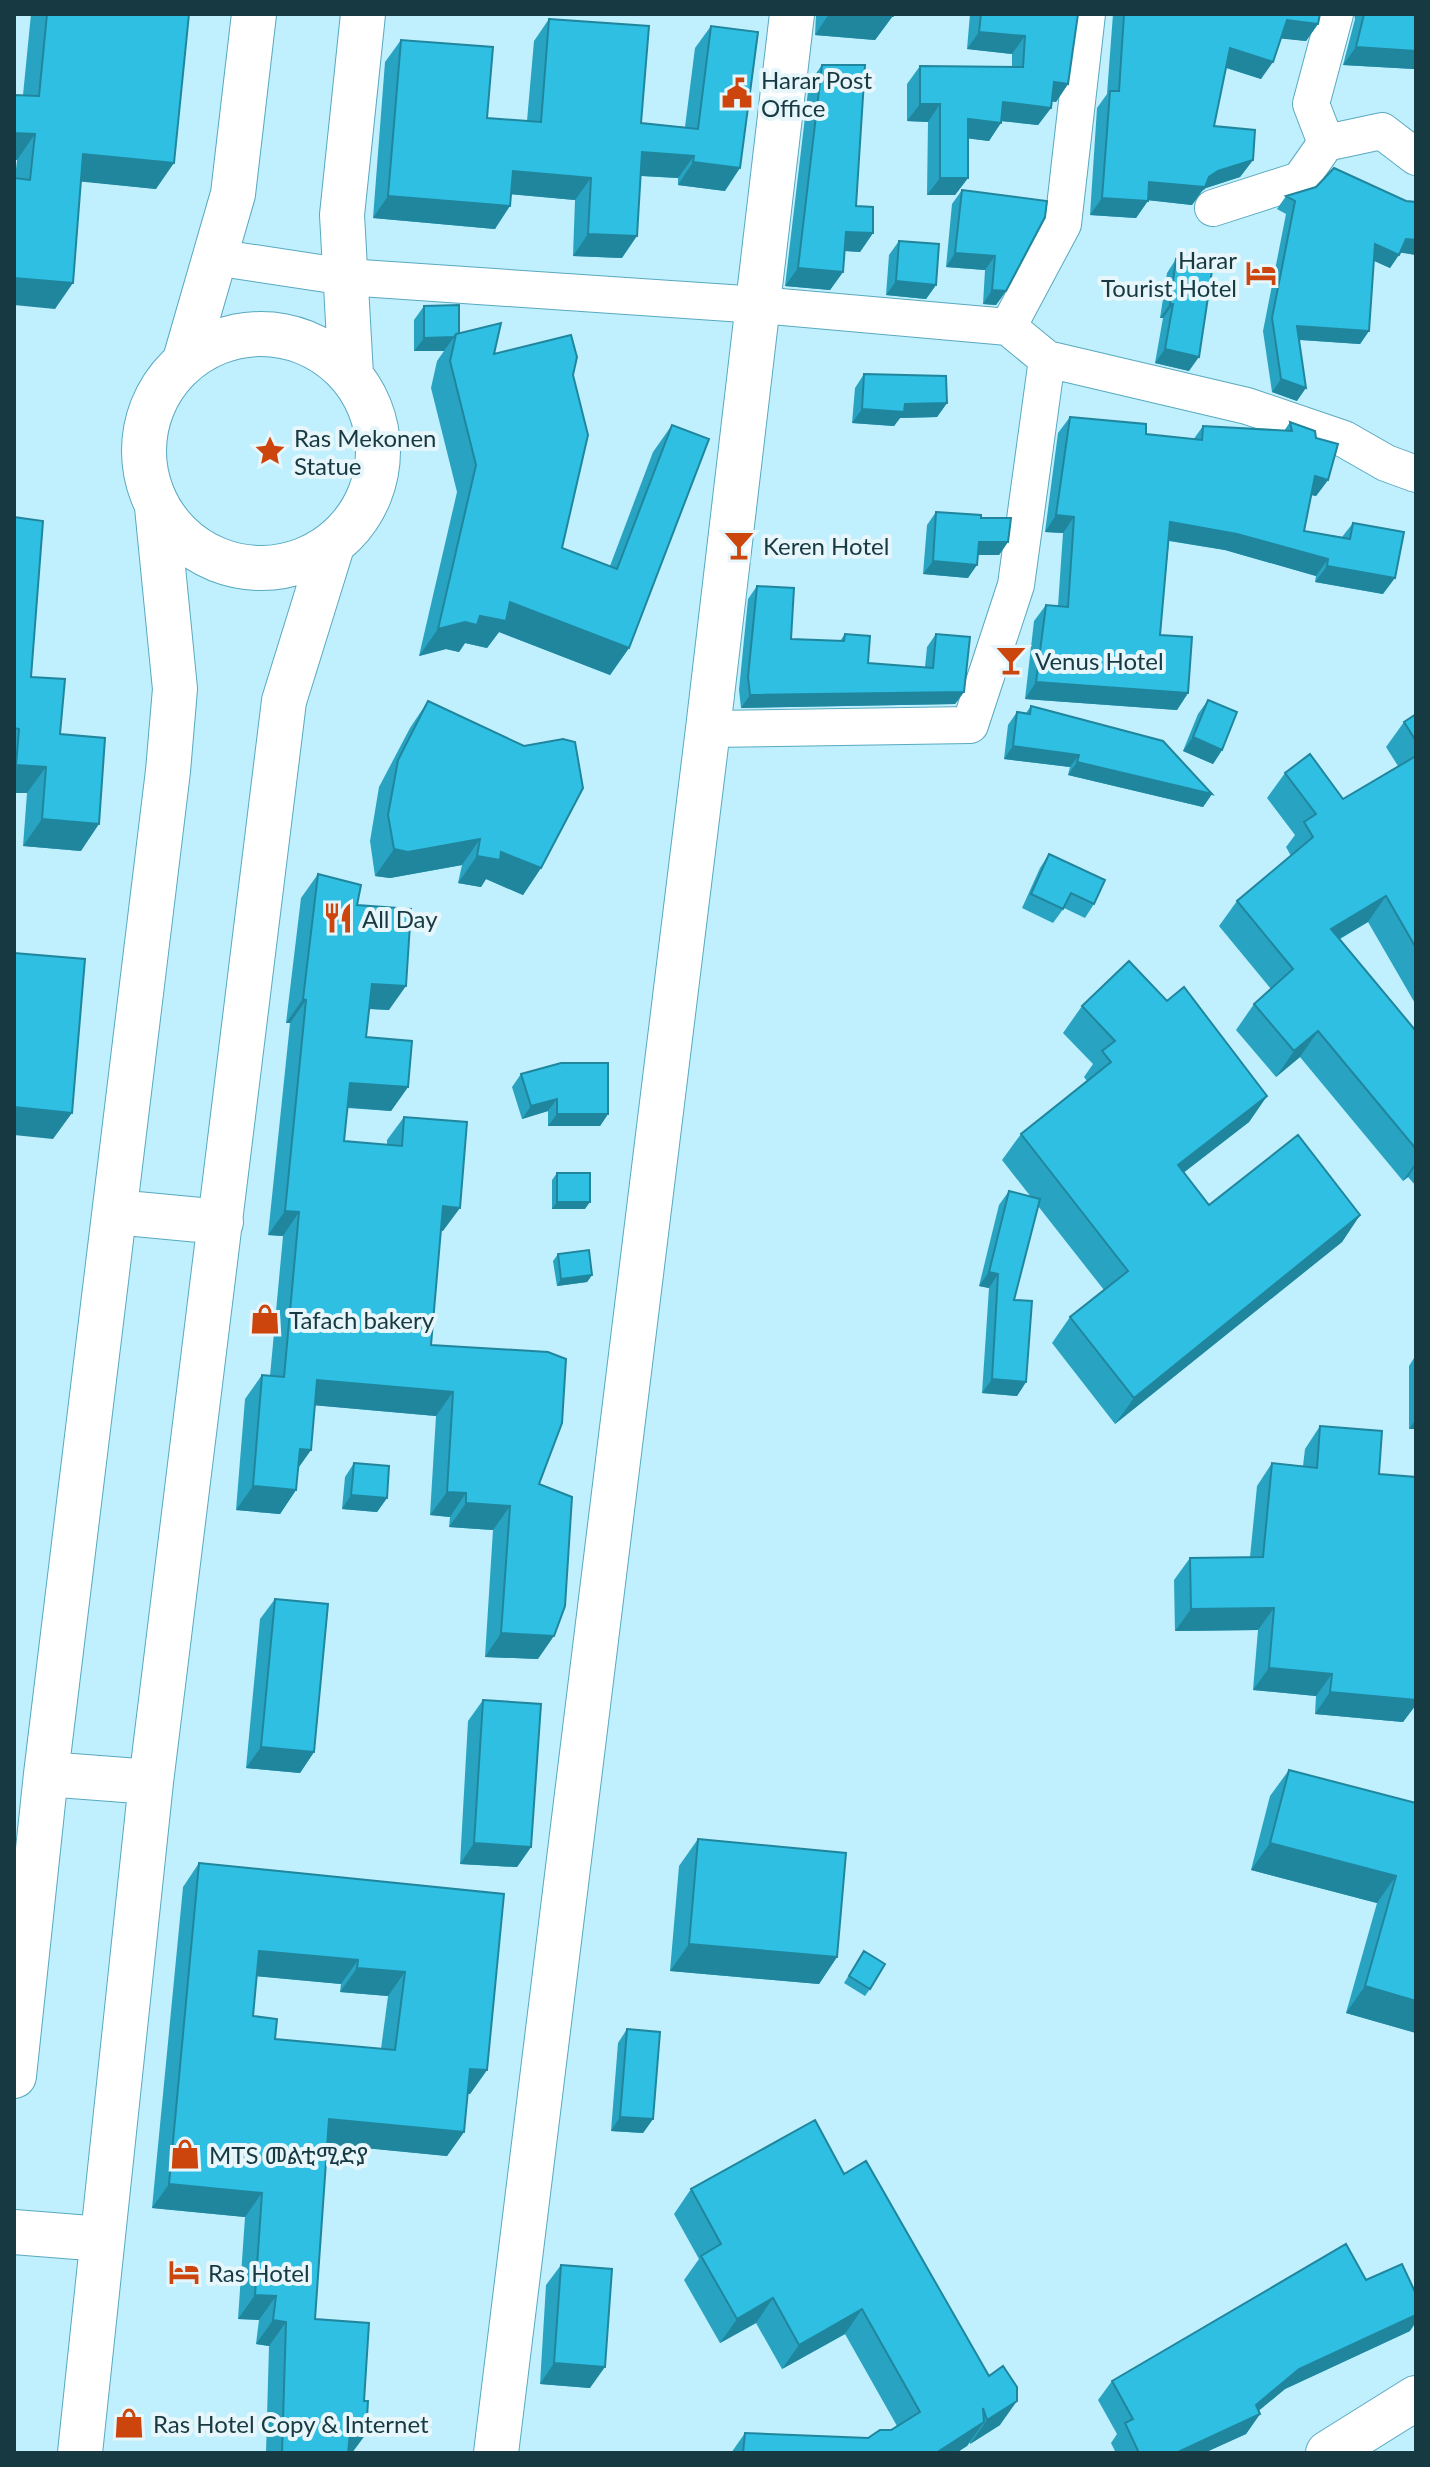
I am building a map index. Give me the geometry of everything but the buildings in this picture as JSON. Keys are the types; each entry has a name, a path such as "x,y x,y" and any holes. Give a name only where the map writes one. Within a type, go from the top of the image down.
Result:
{"main road":[{"path":"185,360 233,194 254,14"},
{"path":"351,375 342,215 363,14"},
{"path":"496,2453 708,729 792,14"},
{"path":"14,2076 46,1774 175,689 157,507 144,468 145,427 160,388 185,360 216,341 253,333 289,336 323,351 351,375 370,408 378,444 376,469 360,515 332,546 296,564 256,570 216,561 182,539 157,507"},
{"path":"80,2453 151,1782 284,701 332,546"},
{"path":"115,1212 221,1222"},
{"path":"46,1774 151,1782"},
{"path":"14,2232 102,2239"},
{"path":"1328,2453 1416,2398"}],"street":[{"path":"1008,327 1063,224 1087,14"},
{"path":"1326,143 1311,104 1335,14"},
{"path":"1213,208 1300,180 1326,143 1382,131 1416,157"},
{"path":"214,257 346,277 759,305 1008,327 1047,359 1247,406 1344,439 1386,463 1416,474"},
{"path":"708,729 970,725 1016,585 1047,359"}],"place":[{"name":"Harar Post Office","path":"737,93"},
{"name":"Harar Tourist Hotel","path":"1261,273"},
{"name":"Ras Mekonen Statue","path":"270,451"},
{"name":"Keren Hotel","path":"739,545"},
{"name":"Venus Hotel","path":"1011,660"},
{"name":"All Day","path":"338,918"},
{"name":"Tafach bakery","path":"265,1319"},
{"name":"MTS መልቲሚድያ","path":"185,2154"},
{"name":"Ras Hotel","path":"184,2272"},
{"name":"Ras Hotel Copy & Internet","path":"129,2423"}]}
